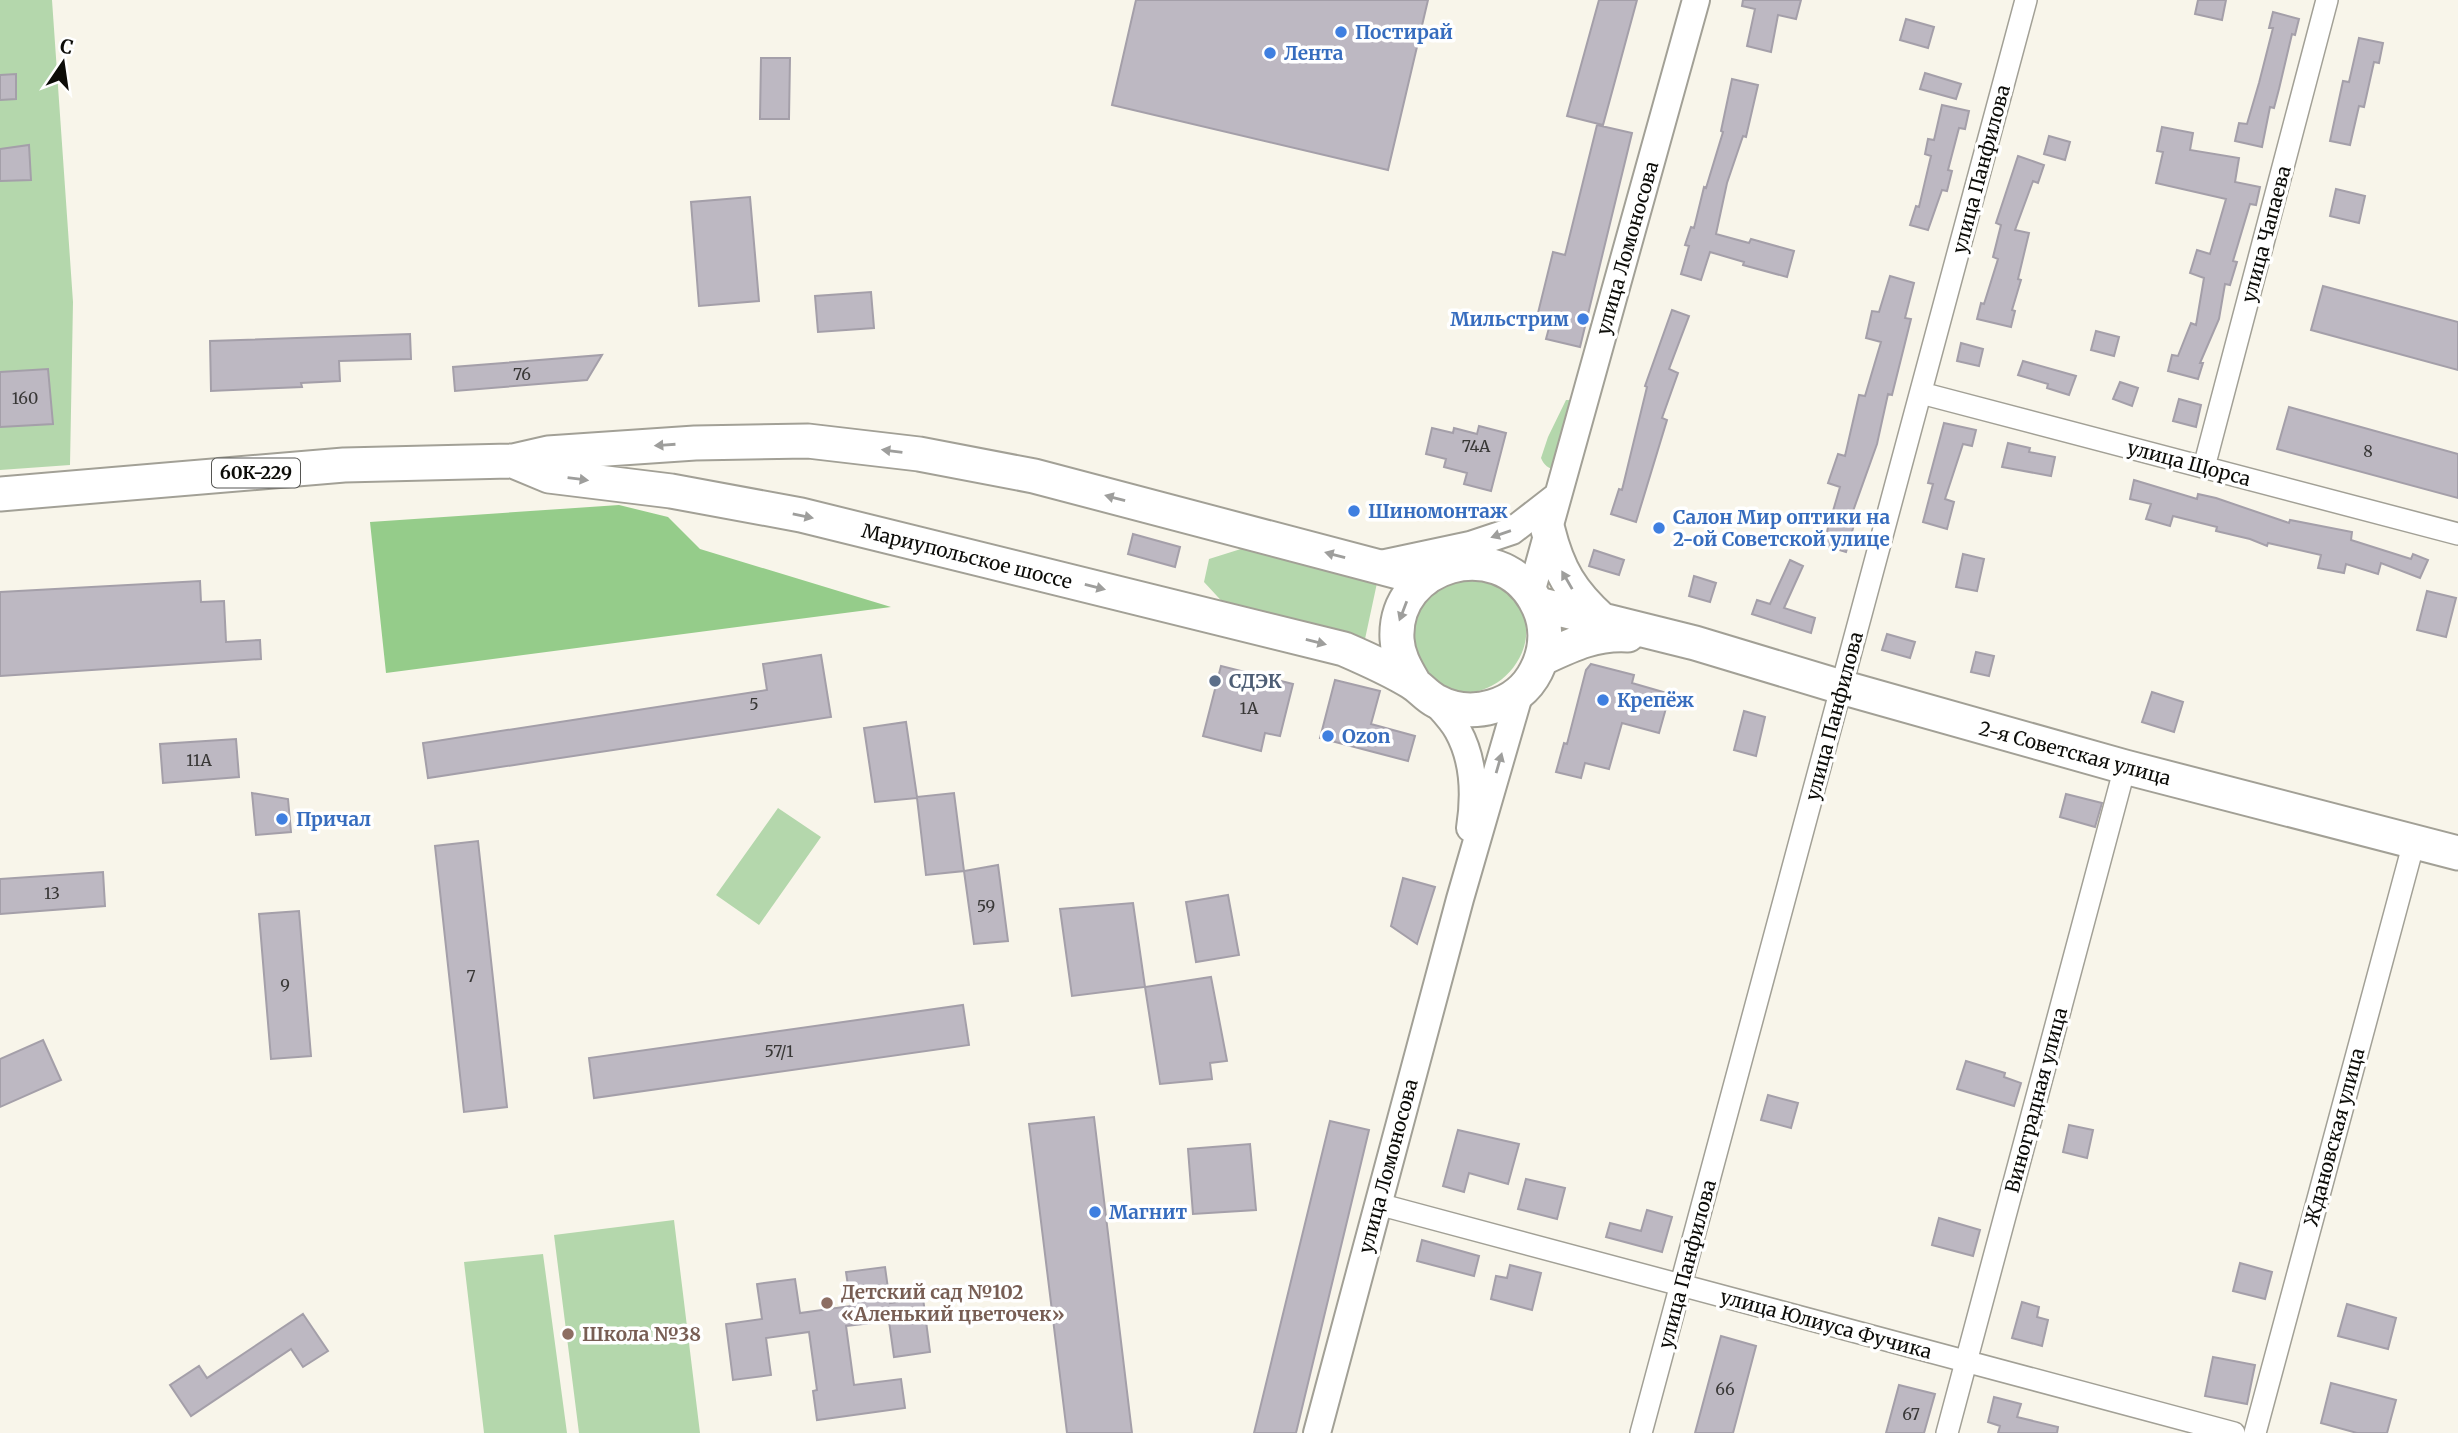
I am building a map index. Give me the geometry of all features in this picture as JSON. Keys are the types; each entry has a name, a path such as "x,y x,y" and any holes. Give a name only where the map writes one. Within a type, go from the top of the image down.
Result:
{"main road":[{"name":"Мариупольское шоссе","path":"0,494 345,465 513,461 548,453 695,443 795,441 919,454 1034,477 1425,579"},
{"name":"Мариупольское шоссе","path":"513,461 549,477 684,493 801,515 1344,649 1424,692"},
{"path":"1548,530 1555,559 1569,586 1602,620"},
{"path":"1473,563 1501,569 1516,578 1534,599 1545,631 1542,659 1534,676 1520,692 1502,704 1473,710 1458,709 1424,692 1402,662 1397,640 1401,611 1410,594 1425,579 1447,566 1473,563"},
{"name":"2-я Советская улица","path":"1534,599 2125,767 2458,853"},
{"name":"2-я Советская улица","path":"1542,659 1578,641 1603,635 1695,643"}],"street":[{"name":"улица Ломоносова","path":"1534,599 1557,496 1696,0"},
{"name":"улица Панфилова","path":"1641,1433 2026,0"},
{"name":"улица Чапаева","path":"2204,467 2327,0"},
{"name":"улица Щорса","path":"1921,393 2458,534"},
{"path":"1373,565 1470,545 1512,531 1557,496"},
{"name":"улица Ломоносова","path":"1424,692 1458,730 1468,755 1472,775 1472,817 1460,899"},
{"name":"улица Ломоносова","path":"1317,1433 1460,899 1520,692"},
{"name":"Виноградная улица","path":"1947,1433 2125,767"},
{"name":"Ждановская улица","path":"2255,1433 2414,842"},
{"name":"улица Юлиуса Фучика","path":"1378,1205 2234,1433"}],"green space":[{"path":"0,0 52,0 73,302 70,465 0,470"},
{"path":"1566,400 1573,400 1557,470 1551,469 1541,458"},
{"path":"619,505 668,517 700,549 891,607 386,673 370,522"},
{"path":"1244,548 1377,583 1365,639 1229,609 1204,582 1209,559"},
{"path":"1457,575 1484,578 1499,583 1523,612 1526,632 1522,651 1512,669 1497,682 1479,691 1459,692 1438,685 1415,663 1411,612"},
{"path":"778,808 821,837 759,925 716,895"},
{"path":"674,1220 700,1433 579,1433 554,1235"},
{"path":"543,1254 567,1433 484,1433 464,1262"}],"building":[{"name":"Лента","path":"1136,0 1428,0 1388,170 1112,105"},
{"path":"1599,0 1637,0 1603,125 1567,116"},
{"path":"1743,0 1801,0 1796,19 1778,15 1771,52 1747,46 1755,9 1742,6"},
{"path":"2198,0 2226,0 2222,20 2195,14"},
{"path":"2273,12 2299,19 2295,35 2292,34 2274,108 2270,107 2262,147 2235,141 2239,123 2247,124 2273,28 2269,28"},
{"path":"1906,19 1934,27 1928,48 1900,40"},
{"path":"2359,38 2383,43 2379,63 2374,62 2364,107 2359,106 2350,145 2330,141 2343,81 2349,82"},
{"path":"761,58 790,58 789,119 760,119"},
{"path":"1925,73 1961,84 1956,99 1920,89"},
{"path":"16,74 16,99 0,100 0,75"},
{"path":"1732,79 1758,85 1746,137 1743,136 1727,183 1716,234 1749,243 1751,239 1794,251 1787,277 1743,265 1744,262 1710,252 1701,280 1681,274 1689,246 1685,245 1691,227 1694,228 1704,187 1706,188 1723,132 1721,131"},
{"path":"1942,105 1969,111 1965,129 1959,128 1948,170 1952,171 1947,191 1942,190 1928,230 1910,225 1916,206 1919,207 1931,156 1925,154 1928,139 1934,140"},
{"path":"1597,125 1632,133 1580,347 1546,339 1552,317 1538,313 1553,252 1565,255"},
{"path":"2162,127 2193,133 2190,150 2239,158 2235,182 2260,187 2256,205 2250,204 2233,261 2237,262 2230,285 2225,284 2219,319 2200,363 2203,363 2198,379 2168,371 2172,355 2178,356 2191,323 2196,325 2204,278 2190,273 2197,250 2210,254 2226,199 2156,183 2163,152 2157,151"},
{"path":"2049,136 2070,142 2065,160 2044,154"},
{"path":"29,145 31,180 0,181 0,149"},
{"path":"2018,156 2044,165 2038,183 2033,181 2015,230 2029,233 2018,279 2021,280 2012,310 2015,311 2011,327 1977,319 1998,259 1993,257 2001,225 1996,223"},
{"path":"2336,189 2365,196 2359,223 2330,216"},
{"path":"750,197 759,301 699,306 691,202"},
{"path":"1890,276 1914,283 1905,318 1911,319 1892,395 1888,394 1877,444 1852,514 1857,515 1846,552 1823,545 1840,487 1828,483 1838,454 1845,456 1859,395 1865,396 1881,342 1866,338 1872,311 1879,312"},
{"path":"2323,286 2458,322 2458,370 2311,330"},
{"path":"871,292 874,328 818,332 815,296"},
{"path":"1672,310 1689,316 1669,369 1678,373 1662,418 1667,420 1636,522 1611,514 1619,489 1622,490 1647,387 1645,386"},
{"path":"2096,331 2119,337 2114,356 2091,350"},
{"path":"410,334 411,359 339,361 340,381 301,383 302,387 211,391 210,341"},
{"path":"1961,343 1983,349 1979,366 1957,361"},
{"path":"602,355 587,380 455,391 453,367"},
{"path":"2023,361 2076,376 2069,395 2047,388 2048,384 2018,375"},
{"path":"48,369 53,424 0,427 0,372"},
{"path":"2120,382 2138,388 2132,406 2113,399"},
{"path":"2179,399 2201,405 2196,427 2173,421"},
{"path":"2289,407 2458,454 2458,498 2277,449"},
{"path":"1944,423 1976,430 1972,446 1963,444 1945,499 1954,502 1947,529 1923,522 1933,484 1928,483"},
{"path":"1479,426 1506,433 1491,491 1464,484 1467,473 1444,467 1446,459 1426,454 1432,428 1453,433 1454,428 1477,434"},
{"path":"2008,443 2030,448 2029,452 2055,457 2051,476 2002,467"},
{"path":"2134,480 2197,499 2198,494 2216,498 2289,523 2290,520 2352,532 2351,540 2411,559 2413,554 2428,560 2420,578 2381,563 2378,574 2346,564 2344,573 2318,568 2321,555 2268,543 2267,546 2216,531 2217,527 2173,516 2170,526 2146,519 2151,504 2130,499"},
{"path":"1133,534 1180,547 1175,567 1128,554"},
{"path":"1594,550 1624,560 1619,575 1589,566"},
{"path":"1963,554 1984,559 1977,591 1956,587"},
{"path":"1790,560 1803,566 1784,608 1815,618 1811,633 1752,614 1757,600 1770,604"},
{"path":"1694,576 1716,583 1710,602 1689,596"},
{"path":"200,581 201,602 224,601 226,642 260,640 261,659 0,676 0,592"},
{"path":"2427,591 2456,598 2446,637 2417,630"},
{"path":"1887,634 1915,642 1910,658 1882,650"},
{"path":"1976,652 1994,656 1989,676 1971,672"},
{"path":"821,655 831,717 428,778 423,743 767,690 763,664"},
{"path":"1591,664 1634,675 1632,683 1670,694 1659,733 1622,723 1609,769 1585,763 1581,778 1556,772 1564,743 1567,744 1586,670"},
{"path":"1221,666 1293,684 1280,736 1265,733 1261,751 1203,736"},
{"path":"1335,680 1380,691 1371,724 1415,736 1408,761 1320,738"},
{"path":"2152,692 2183,702 2174,732 2142,722"},
{"path":"1744,711 1765,717 1756,756 1734,750"},
{"path":"906,722 917,797 954,793 964,871 926,875 917,798 875,802 864,728"},
{"path":"236,739 239,777 163,783 160,744"},
{"path":"252,793 288,799 291,832 256,835"},
{"path":"2066,794 2102,803 2095,827 2060,817"},
{"path":"478,841 507,1107 464,1112 435,846"},
{"path":"998,865 1008,941 974,944 964,871"},
{"path":"103,872 105,906 0,914 0,879"},
{"path":"1403,878 1435,887 1417,944 1391,926"},
{"path":"1228,895 1239,955 1196,962 1186,902"},
{"path":"1133,903 1145,987 1072,996 1060,909"},
{"path":"299,911 311,1056 271,1059 259,914"},
{"path":"1211,977 1227,1061 1210,1063 1212,1079 1160,1084 1145,987"},
{"path":"963,1005 969,1045 594,1098 589,1058"},
{"path":"43,1040 61,1080 0,1107 0,1059"},
{"path":"1966,1061 2005,1073 2004,1077 2021,1083 2014,1106 1957,1089"},
{"path":"1768,1095 1798,1103 1791,1128 1761,1120"},
{"path":"1094,1117 1132,1433 1067,1433 1029,1124"},
{"path":"1330,1121 1369,1130 1296,1433 1254,1433"},
{"path":"2069,1125 2093,1130 2087,1158 2063,1152"},
{"path":"1458,1130 1519,1144 1508,1184 1469,1173 1464,1192 1443,1186"},
{"path":"1250,1144 1256,1210 1193,1214 1188,1149"},
{"path":"1526,1179 1565,1188 1557,1219 1518,1209"},
{"path":"1647,1210 1672,1217 1662,1252 1606,1237 1610,1223 1641,1231"},
{"path":"1939,1218 1980,1230 1973,1256 1932,1245"},
{"path":"1422,1240 1479,1256 1474,1276 1417,1261"},
{"path":"2240,1263 2272,1272 2265,1299 2233,1291"},
{"path":"1510,1265 1541,1273 1532,1310 1491,1299 1496,1276 1507,1278"},
{"path":"885,1267 890,1303 923,1298 930,1352 894,1357 889,1321 846,1326 854,1385 901,1379 905,1408 817,1420 813,1391 817,1390 809,1332 766,1338 771,1375 733,1380 726,1324 762,1319 757,1284 795,1279 800,1313 851,1306 846,1272"},
{"path":"2022,1302 2039,1307 2037,1317 2048,1320 2042,1346 2012,1338"},
{"path":"2347,1304 2396,1318 2388,1349 2338,1336"},
{"path":"303,1314 328,1351 303,1367 291,1349 191,1416 170,1385 199,1366 207,1378"},
{"path":"1721,1336 1756,1346 1733,1433 1695,1433"},
{"path":"2213,1357 2255,1365 2247,1404 2205,1396"},
{"path":"2331,1383 2396,1400 2387,1433 2357,1433 2321,1423"},
{"path":"1899,1385 1935,1394 1924,1433 1886,1433"},
{"path":"1994,1397 2021,1404 2017,1417 2058,1427 2057,1433 1998,1433 2000,1426 1988,1422"}],"place":[{"name":"Постирай","path":"1341,32"},
{"name":"Лента","path":"1270,53"},
{"name":"Мильстрим","path":"1583,319"},
{"name":"Шиномонтаж","path":"1354,511"},
{"name":"Салон Мир оптики на 2-ой Советской улице","path":"1659,528"},
{"name":"СДЭК","path":"1215,681"},
{"name":"Крепёж","path":"1603,700"},
{"name":"Ozon","path":"1328,736"},
{"name":"Причал","path":"282,819"},
{"name":"Магнит","path":"1095,1212"},
{"name":"Детский сад №102 «Аленький цветочек»","path":"827,1303"},
{"name":"Школа №38","path":"568,1334"}]}
